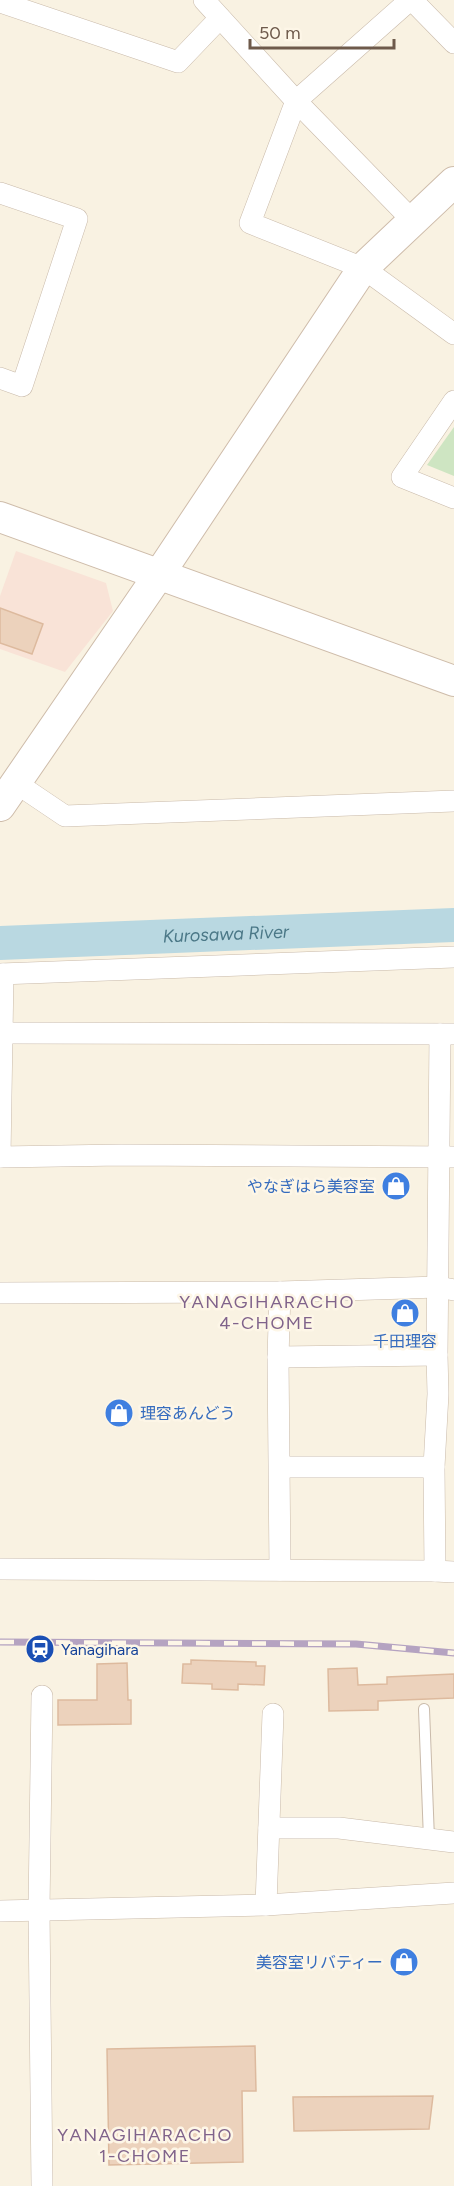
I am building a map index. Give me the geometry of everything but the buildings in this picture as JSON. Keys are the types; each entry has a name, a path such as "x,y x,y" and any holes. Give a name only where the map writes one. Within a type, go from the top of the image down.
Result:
{"street":[{"path":"204,0 296,101 413,221"},
{"path":"454,43 411,0 296,101 250,223 363,268 454,334"},
{"path":"0,2 178,62 220,18"},
{"path":"454,182 363,268 160,573 8,794 65,816 454,801"},
{"path":"0,193 77,219 22,386 0,378"},
{"path":"454,401 402,477 454,498"},
{"path":"0,517 454,681"},
{"path":"446,1157 121,1155 0,1157 2,974 454,957"},
{"path":"0,1569 445,1572 434,1467 446,1395 436,1355 446,1289 447,1034 2,1033"},
{"path":"0,1293 446,1289"},
{"path":"280,1292 278,1358 280,1570"},
{"path":"278,1358 436,1355"},
{"path":"280,1467 434,1467"},
{"path":"42,1696 39,1910 42,2186"},
{"path":"266,1905 273,1713"},
{"path":"269,1828 339,1828 454,1842"},
{"path":"0,1911 266,1905 454,1893"}],"lane":[{"path":"424,1709 429,1839"}],"shaded area":[{"path":"16,551 106,583 113,611 65,672 0,649 0,596"}],"green space":[{"path":"454,427 454,476 427,465"}],"waterway":[{"name":"Kurosawa River","path":"0,943 454,925"}],"railway":[{"path":"0,1642 356,1644 454,1653"}],"place":[{"name":"やなぎはら美容室","path":"396,1186"},
{"name":"千田理容","path":"405,1313"},
{"name":"理容あんどう","path":"119,1413"},
{"name":"Yanagihara","path":"40,1649"},
{"name":"美容室リバティー","path":"404,1962"}],"district":[{"name":"YANAGIHARACHO 4-CHOME","path":"267,1312"},
{"name":"YANAGIHARACHO 1-CHOME","path":"145,2145"}]}
